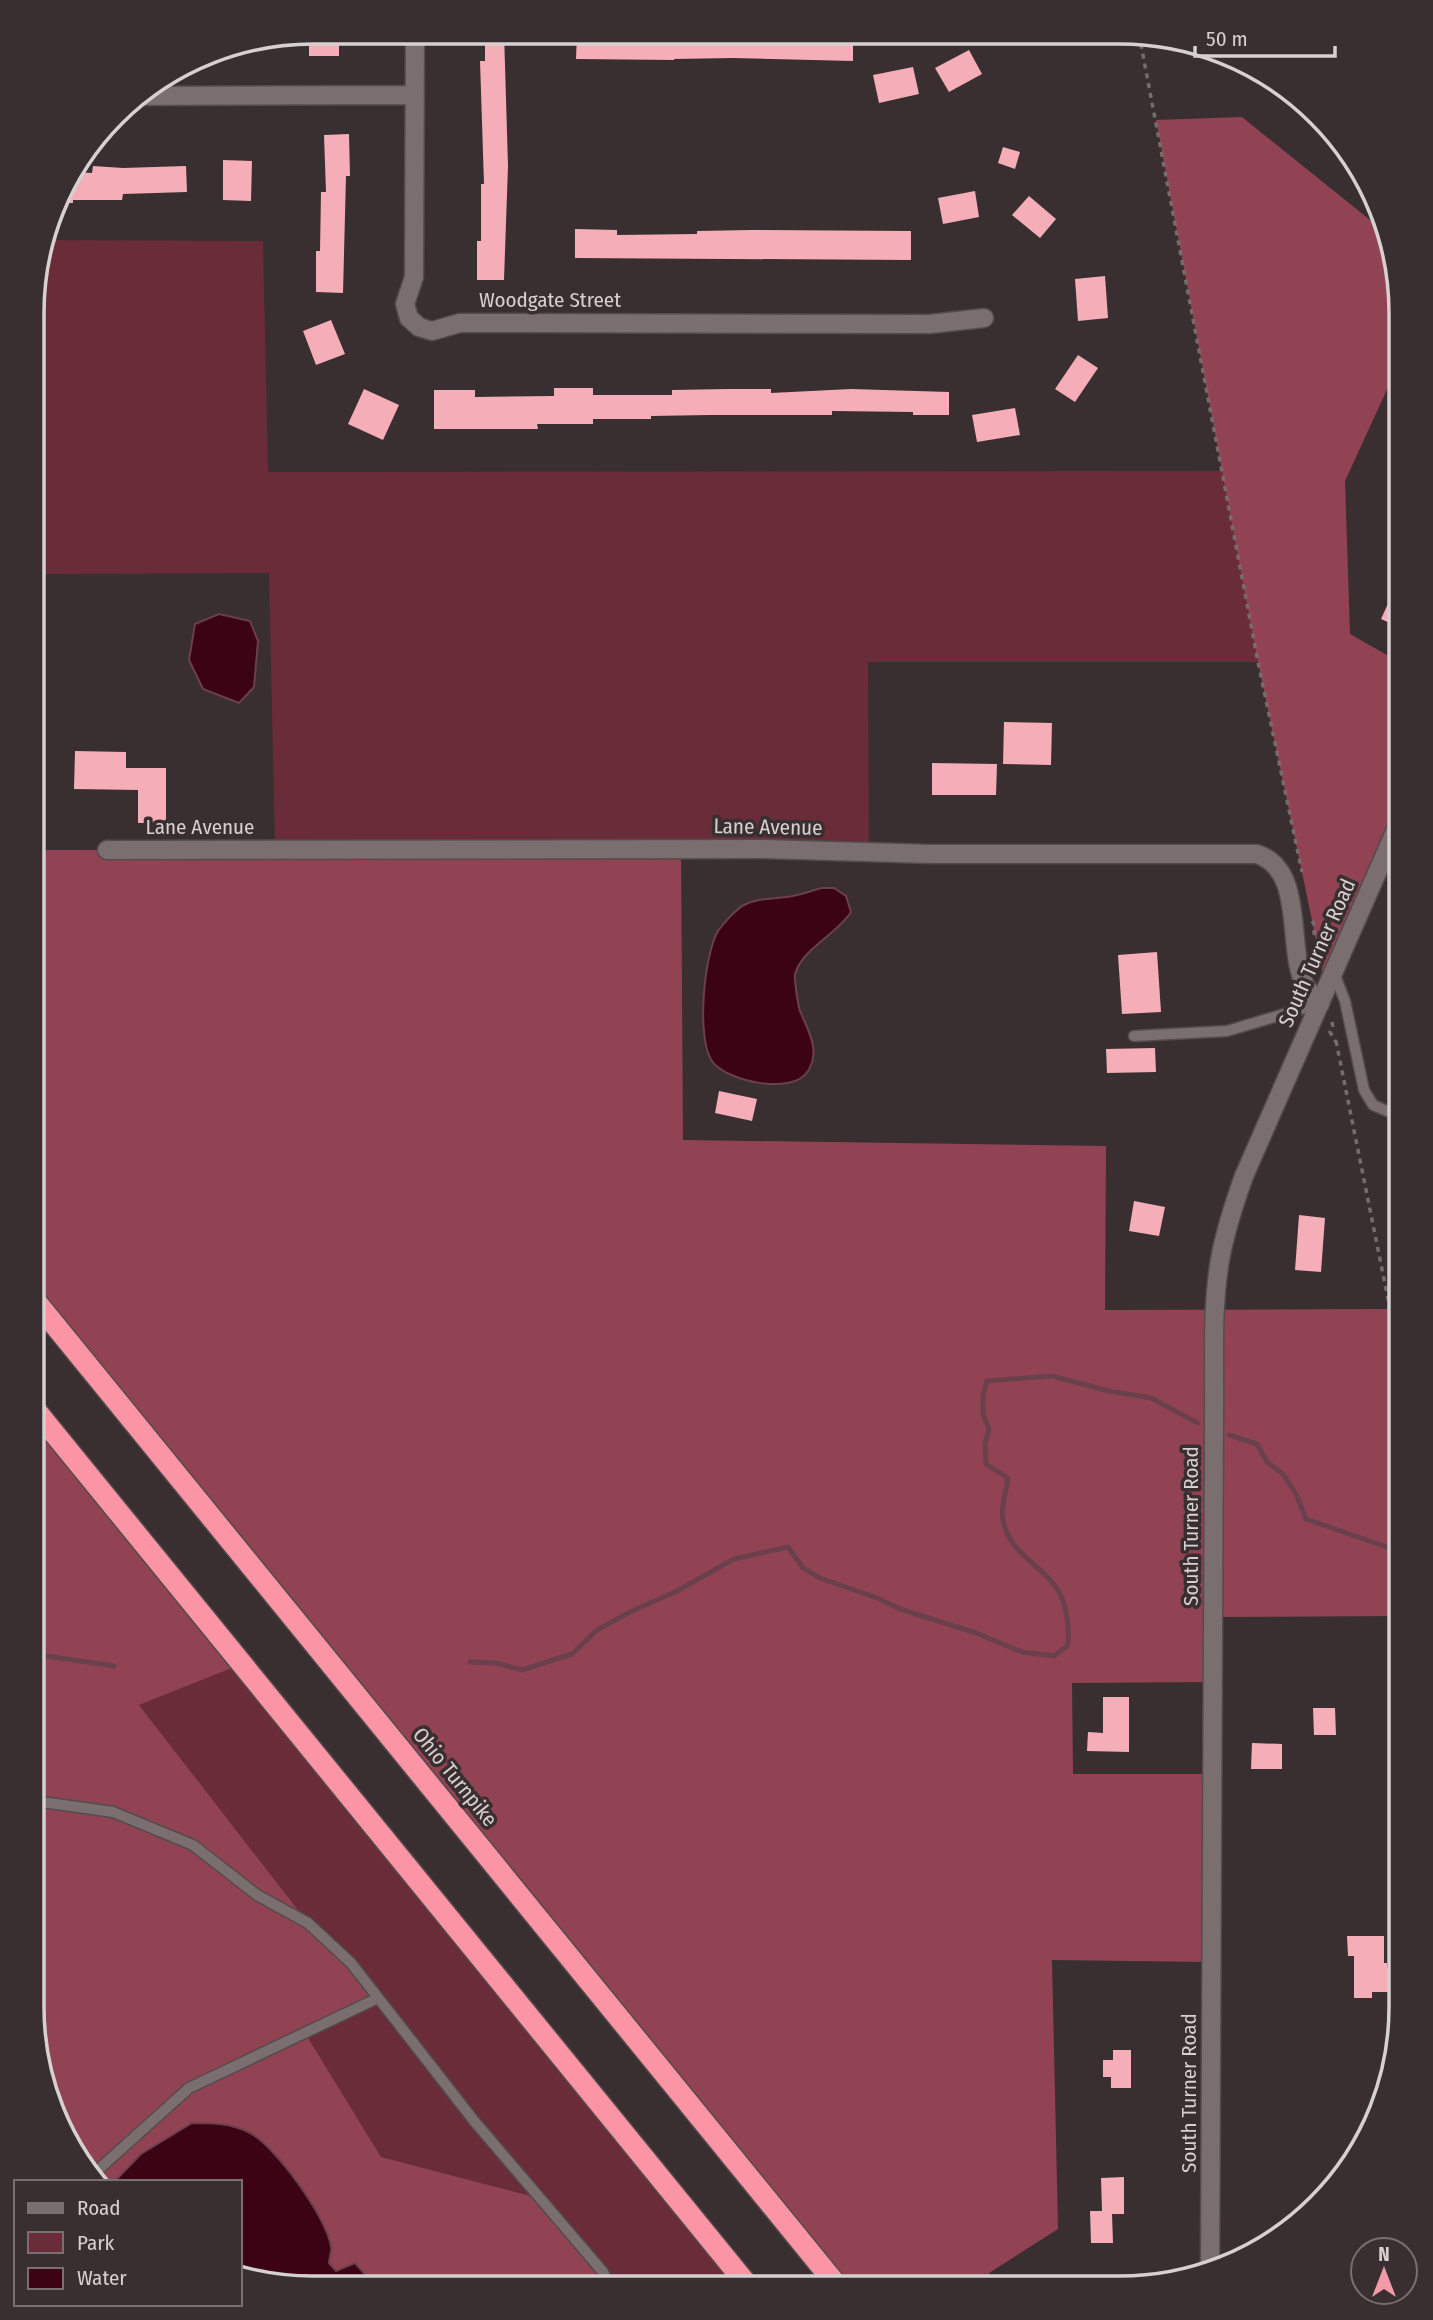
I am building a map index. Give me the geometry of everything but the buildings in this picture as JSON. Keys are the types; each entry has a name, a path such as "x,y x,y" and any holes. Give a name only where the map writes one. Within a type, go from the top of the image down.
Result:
{"highway":[{"name":"Ohio Turnpike","path":"44,1311 829,2276"},
{"path":"44,1421 740,2276"}],"street":[{"name":"Woodgate Street","path":"415,44 414,277 405,304 409,318 419,327 432,331 460,323 930,324 984,318"},
{"path":"153,96 414,95"},
{"name":"South Turner Road","path":"1210,2261 1216,1299 1219,1263 1227,1227 1244,1176 1320,1004 1328,970 1389,843"},
{"name":"Lane Avenue","path":"107,850 764,849 931,854 1257,854 1276,865 1281,873 1288,892 1300,967 1306,986 1320,1004"}],"lane":[{"path":"1328,970 1345,1001 1364,1090 1373,1105 1389,1111"},
{"path":"1134,1036 1227,1031 1320,1004"},
{"path":"44,1803 113,1812 193,1845 257,1895 308,1923 351,1963 475,2122 605,2276"},
{"path":"98,2170 189,2088 378,1998"}],"path":[{"path":"1141,44 1258,662 1304,881"},
{"path":"1309,909 1315,926 1314,933 1328,970"},
{"path":"1333,1027 1330,1032 1336,1042 1389,1304"}],"green space":[{"path":"54,240 263,241 268,472 1223,471 1258,662 868,662 869,852 275,850 269,573 44,574 44,295"},
{"path":"242,1664 740,2276 600,2276 603,2271 539,2198 381,2157 304,2032 308,1923 139,1705"}],"shaded area":[{"path":"1242,117 1374,223 1384,260 1389,295 1389,385 1345,481 1350,634 1389,656 1389,846 1320,1004 1322,968 1258,662 1156,120"},
{"path":"681,849 683,1140 1106,1146 1105,1310 1389,1309 1389,1616 1214,1617 1213,1682 1072,1683 1073,1774 1213,1774 1212,1962 1052,1960 1058,2229 989,2273 991,2276 829,2276 44,1312 44,850"},
{"path":"44,1421 242,1664 139,1705 308,1923 378,1998 305,2033 381,2157 539,2198 603,2272 601,2276 356,2276 335,2271 329,2262 331,2247 314,2207 281,2160 252,2134 141,2154 116,2180 107,2180 99,2171 64,2110 53,2077 46,2042"}],"water":[{"path":"219,614 250,621 258,641 254,687 239,703 203,689 189,660 195,624"},
{"path":"822,888 834,888 846,896 851,912 812,949 795,974 799,1008 812,1041 812,1063 800,1079 788,1083 759,1083 730,1075 712,1061 704,1034 706,977 718,931 744,905"},
{"path":"192,2123 229,2125 250,2133 273,2152 311,2202 328,2235 331,2247 329,2263 336,2271 355,2263 366,2276 295,2276 242,2267 242,2180 116,2180 141,2154"}],"waterway":[{"path":"470,1662 496,1663 522,1670 572,1654 597,1630 675,1592 734,1559 788,1547 803,1568 820,1578 1022,1652 1054,1656 1068,1645 1066,1611 1052,1582 1020,1551 1007,1532 1002,1510 1008,1478 986,1464 985,1443 989,1429 983,1414 983,1395 987,1381 1052,1376 1109,1391 1151,1398 1198,1423"},
{"path":"1229,1435 1257,1444 1267,1462 1283,1474 1296,1494 1306,1519 1389,1548"},
{"path":"44,1656 114,1666"}]}
